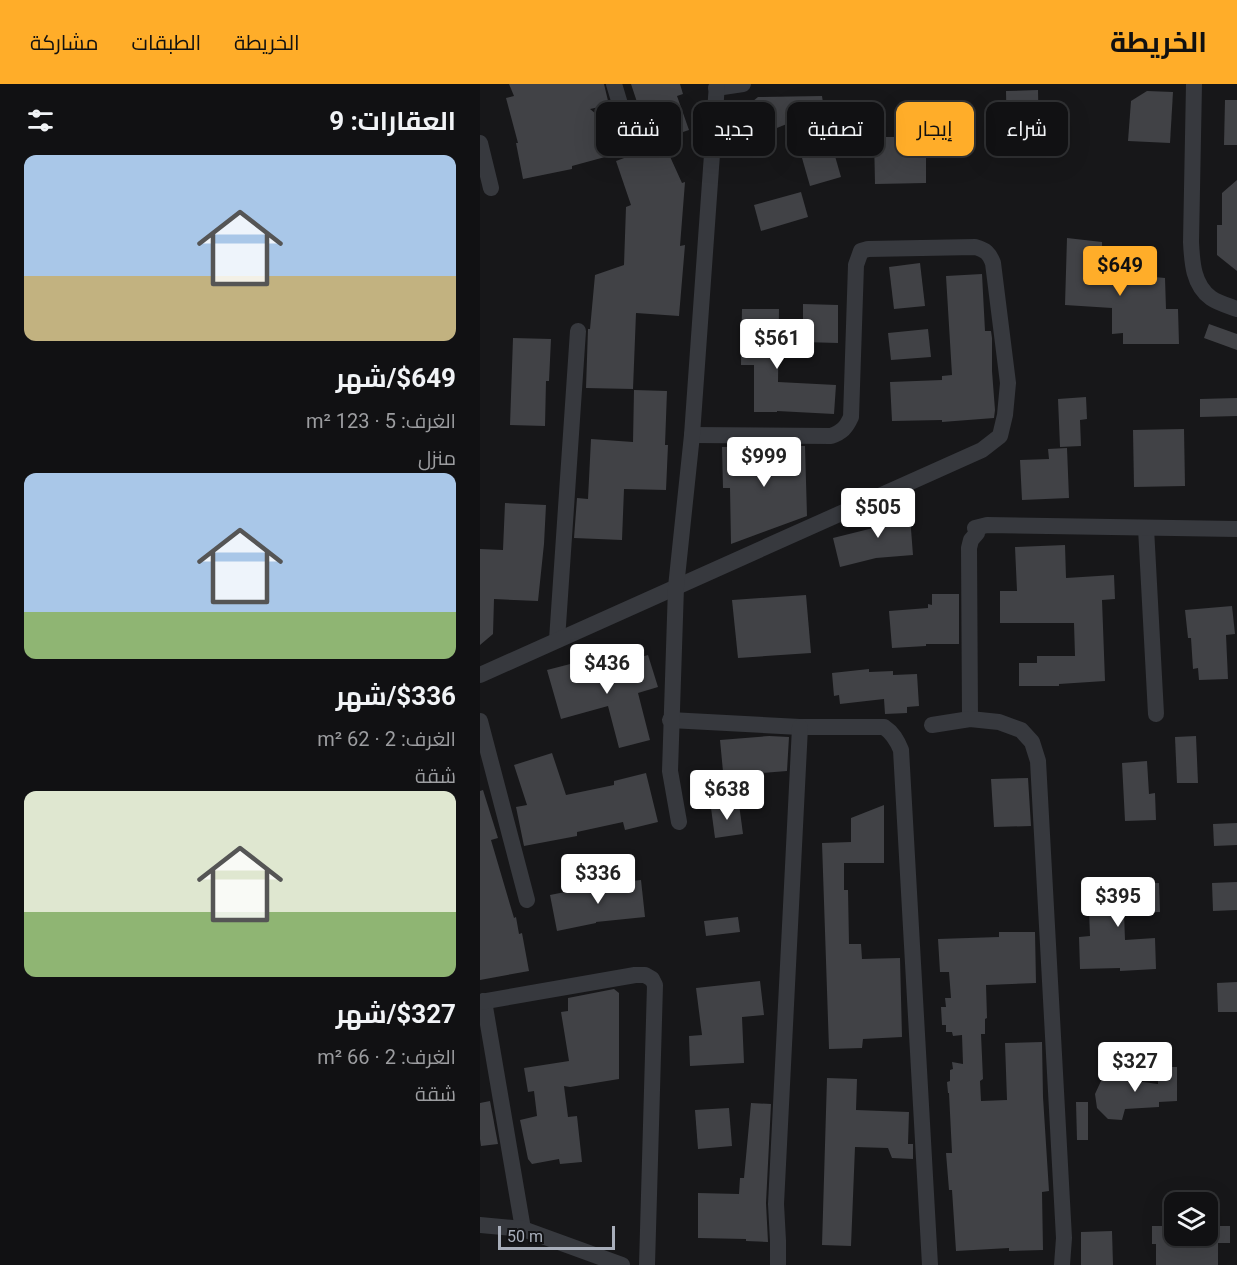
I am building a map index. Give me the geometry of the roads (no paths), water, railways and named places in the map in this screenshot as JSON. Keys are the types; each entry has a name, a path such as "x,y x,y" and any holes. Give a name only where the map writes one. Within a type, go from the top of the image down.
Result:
{"street":[{"path":"614,84 619,102"},
{"path":"679,822 670,771 676,587 692,435 717,86 743,84"},
{"path":"1194,84 1192,263 1198,284 1210,298 1237,309"},
{"path":"480,143 491,188"},
{"path":"480,675 982,450 1000,436 1008,383 995,274 990,255 985,250 975,247 861,251 856,265 851,417 847,426 840,433 831,436 692,435"},
{"path":"557,640 578,331"},
{"path":"970,719 969,548 971,540 977,533 975,528 987,525 1237,529"},
{"path":"1146,528 1155,714"},
{"path":"932,725 970,719 999,722 1021,730 1032,742 1038,761 1064,1238 1062,1265"},
{"path":"670,720 800,727 884,727 897,739 902,750 930,1265"},
{"path":"480,721 527,900"},
{"path":"778,1265 776,1204 778,1150 800,727"},
{"path":"523,1229 482,1001 645,975 652,979 655,986 647,1265"},
{"path":"480,1225 523,1229 622,1265"}]}
